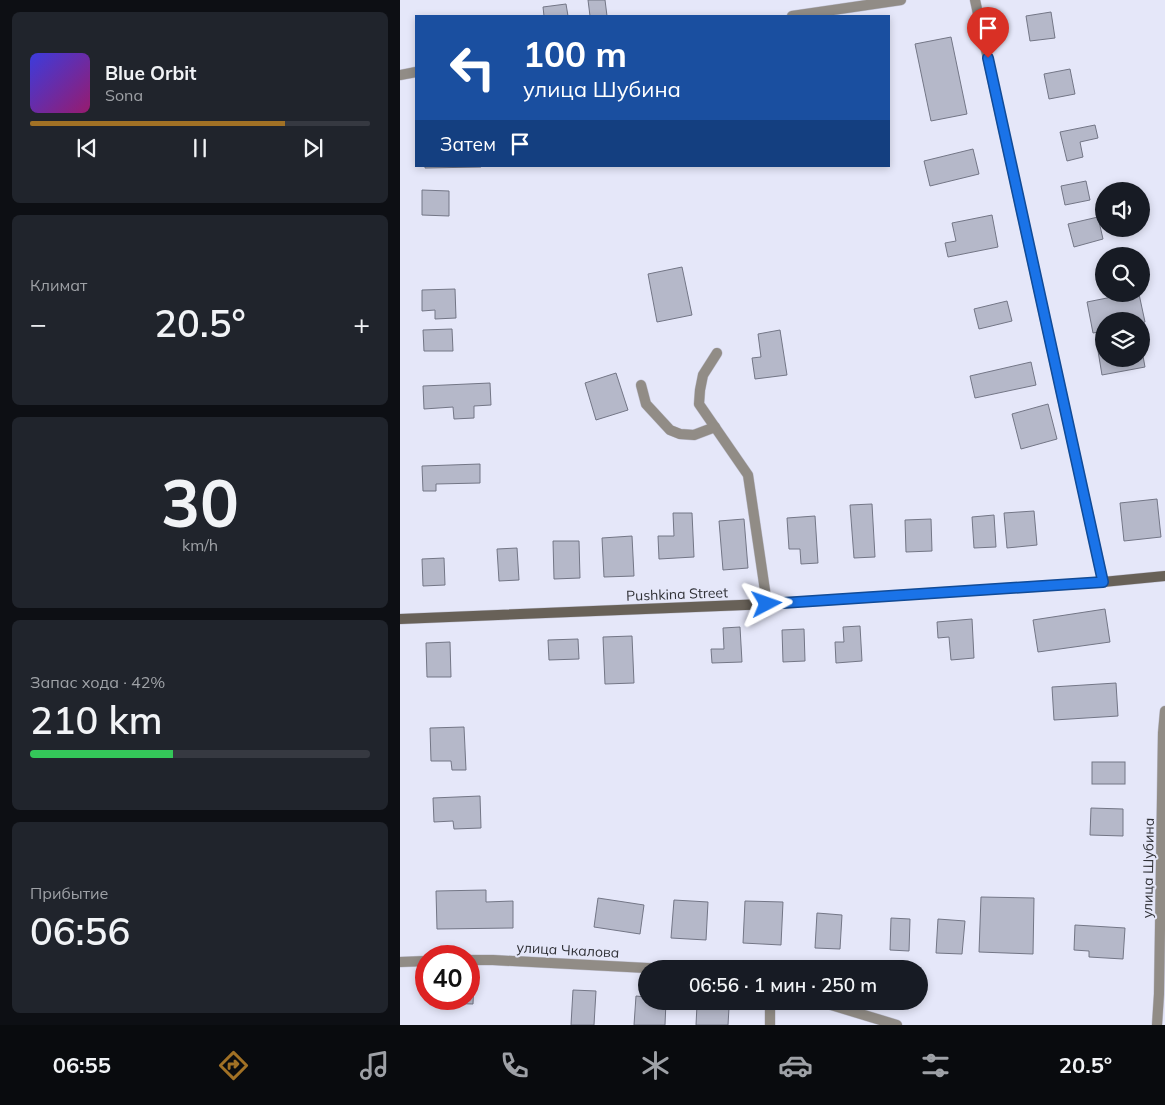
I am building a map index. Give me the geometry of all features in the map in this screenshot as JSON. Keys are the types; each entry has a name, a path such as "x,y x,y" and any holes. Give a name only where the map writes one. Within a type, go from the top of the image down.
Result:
{"street":[{"path":"799,15 901,0"},
{"path":"975,0 1103,582"},
{"path":"400,75 415,72"},
{"path":"717,353 703,375 699,404 748,475 767,604"},
{"path":"641,385 646,404 670,430 680,434 694,435 715,427"},
{"name":"Pushkina Street","path":"400,620 767,604 1103,582 1165,576"},
{"name":"улица Шубина","path":"1157,1025 1160,994 1165,711"},
{"name":"улица Чкалова","path":"480,960 638,968"},
{"path":"400,962 415,961"},
{"path":"770,1010 770,1025"},
{"path":"848,1010 897,1025"}],"building":[{"path":"588,0 605,0 607,15 590,15"},
{"path":"566,4 568,15 544,15 543,7"},
{"path":"1051,12 1055,38 1030,41 1026,16"},
{"path":"951,37 967,114 931,121 915,44"},
{"path":"1070,69 1075,94 1049,99 1044,74"},
{"path":"1095,125 1098,138 1080,142 1083,157 1067,161 1060,132"},
{"path":"973,149 979,174 930,186 924,161"},
{"path":"425,167 481,167 425,168"},
{"path":"1086,181 1090,200 1065,205 1061,186"},
{"path":"422,190 449,191 449,216 422,215"},
{"path":"992,215 998,247 948,257 945,243 956,241 952,223"},
{"path":"1095,218 1095,237 1103,237 1103,239 1074,247 1068,224"},
{"path":"682,267 692,315 657,322 648,274"},
{"path":"455,289 456,318 435,319 435,310 422,311 422,290"},
{"path":"1095,300 1095,302 1141,302 1143,312 1095,312 1095,333 1093,333 1087,302"},
{"path":"1007,301 1012,321 979,329 974,309"},
{"path":"452,329 453,351 424,351 423,330"},
{"path":"780,330 787,375 755,379 752,358 761,357 758,334"},
{"path":"1031,362 1036,385 975,398 970,376"},
{"path":"1101,367 1145,367 1102,375"},
{"path":"616,373 628,410 596,420 585,383"},
{"path":"490,383 491,405 474,406 474,418 454,419 453,407 424,409 423,386"},
{"path":"1048,404 1057,439 1021,449 1012,414"},
{"path":"480,464 480,483 436,484 436,491 423,491 422,466"},
{"path":"1157,499 1161,537 1124,541 1120,503"},
{"path":"872,504 875,557 854,558 850,505"},
{"path":"1034,511 1037,545 1007,548 1004,513"},
{"path":"673,513 692,513 694,557 659,559 658,536 674,536"},
{"path":"994,515 996,547 974,548 972,517"},
{"path":"815,516 818,563 801,564 800,549 789,549 787,518"},
{"path":"744,519 748,568 723,570 719,521"},
{"path":"931,519 932,551 906,552 905,520"},
{"path":"632,536 634,576 604,577 602,538"},
{"path":"553,541 579,541 580,578 554,579"},
{"path":"517,548 519,580 499,581 497,549"},
{"path":"444,558 445,585 423,586 422,559"},
{"path":"1105,609 1110,642 1038,652 1033,620"},
{"path":"972,619 974,658 951,660 949,637 938,638 937,622"},
{"path":"860,626 862,661 836,663 835,642 844,642 843,627"},
{"path":"740,627 742,662 712,663 711,649 724,649 723,628"},
{"path":"804,629 805,661 783,662 782,630"},
{"path":"632,636 634,683 605,684 603,637"},
{"path":"578,639 579,659 549,660 548,640"},
{"path":"450,642 451,677 427,677 426,643"},
{"path":"1116,683 1118,716 1054,720 1052,687"},
{"path":"464,727 466,770 452,770 451,761 431,761 430,728"},
{"path":"1092,762 1125,762 1125,784 1092,784"},
{"path":"480,796 481,828 454,829 453,821 434,822 433,798"},
{"path":"1091,808 1123,809 1123,836 1090,835"},
{"path":"486,890 486,902 513,901 513,928 437,929 436,891"},
{"path":"981,897 1034,898 1033,954 979,952"},
{"path":"598,898 644,905 640,934 594,927"},
{"path":"674,900 708,902 706,940 671,938"},
{"path":"745,901 783,902 781,945 743,943"},
{"path":"817,913 842,915 840,949 815,948"},
{"path":"891,918 910,919 909,951 890,950"},
{"path":"938,919 965,921 962,954 936,953"},
{"path":"1075,925 1125,928 1123,959 1089,957 1089,951 1074,950"},
{"path":"573,990 596,991 594,1025 571,1025"},
{"path":"636,996 638,996 638,1010 666,1010 665,1025 634,1025"},
{"path":"697,1010 729,1010 728,1025 696,1025"}],"route":[{"path":"767,604 1103,582 988,58"}]}
